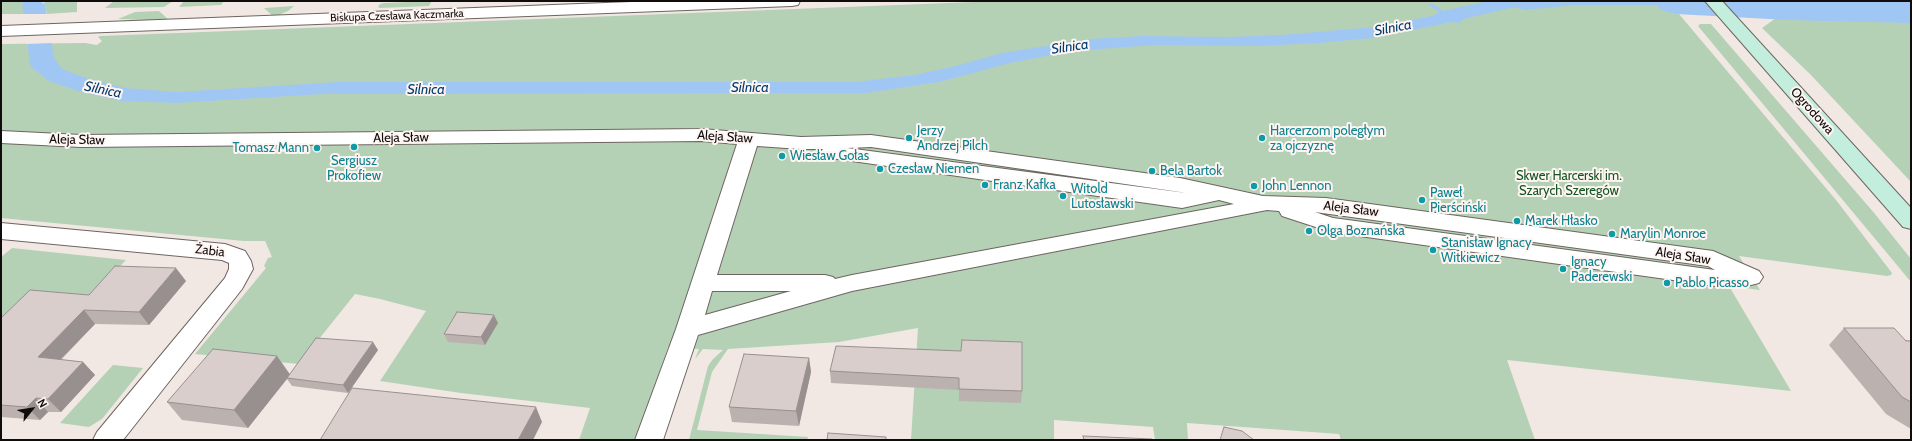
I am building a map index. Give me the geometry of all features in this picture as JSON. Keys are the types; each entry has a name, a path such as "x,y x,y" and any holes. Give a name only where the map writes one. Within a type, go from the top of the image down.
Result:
{"street":[{"name":"Biskupa Czesława Kaczmarka","path":"1,31 792,1"},
{"name":"Ogrodowa","path":"1713,1 1911,222"},
{"name":"Aleja Sław","path":"1,137 89,141 702,135 801,143 877,141 1180,185 1270,204 1331,225 1724,279 1751,277 1714,259 1326,205 1270,204"},
{"path":"649,440 688,329 748,139"},
{"name":"Aleja Sław","path":"801,143 831,152 1182,201 1224,194"},
{"path":"1182,201 1212,214"},
{"path":"688,329 852,283 1270,204"},
{"name":"Żabia","path":"1,231 225,252 237,257 240,261 241,269 234,283 108,440"},
{"path":"702,283 852,283"}],"green space":[{"path":"1,1 22,1 25,14 1,14"},
{"path":"44,1 77,1 77,12 47,14"},
{"path":"114,1 173,1 164,7 105,8"},
{"path":"184,1 224,1 221,5 179,7"},
{"path":"432,1 429,6 378,7 380,4 384,3"},
{"name":"Skwer Harcerski im. Szarych Szeregów","path":"1000,1 1668,1 1836,200 1892,273 1891,275 1887,276 1739,256 1760,290 1729,286 1791,391 1507,360 1535,440 1341,440 1339,434 1187,423 1188,440 1155,440 1153,427 1054,420 1054,440 911,440 918,328 839,342 728,349 712,372 697,430 808,437 807,440 689,440 708,366 723,350 703,349 695,359 699,349 668,347 636,440 579,440 590,408 461,393 380,381 426,311 380,299 355,294 299,364 195,354 266,268 264,266 268,258 272,257 265,241 244,241 1,218 1,44 85,43 97,45 102,41 98,37 100,36"},
{"path":"1759,1 1911,1 1911,182 1811,75 1762,28 1776,18"},
{"path":"294,6 288,11 274,17 264,8"},
{"path":"159,11 170,21 118,19 135,12"},
{"path":"1700,24 1711,24 1875,214 1911,259 1911,282 1698,26"},
{"path":"12,248 126,260 89,298 1,324 1,257"},
{"path":"113,365 143,368 102,419 89,427 60,423"}],"water":[{"path":"22,1 39,1 45,4 54,58 61,68 89,79 125,88 177,92 338,82 855,82 914,75 952,67 1002,53 1090,39 1141,36 1230,37 1281,35 1386,26 1434,15 1439,12 1428,4 1432,3 1443,11 1488,1 1668,1 1672,5 1574,5 1525,10 1515,7 1464,19 1459,23 1452,22 1372,38 1319,43 1256,46 1155,45 1072,51 1010,63 939,82 866,93 322,94 176,103 120,101 78,91 49,81 31,67"},
{"path":"1759,1 1786,3 1833,1 1902,4 1911,5 1911,15 1785,13 1766,9"}],"pier":[{"path":"22,14 49,14 52,43 26,44"}],"building":[{"path":"115,266 176,268 139,312 84,310 38,357 83,362 48,399 36,398 27,407 1,405 1,318 30,290 89,295"},
{"path":"457,312 494,315 481,337 444,334"},
{"path":"1844,328 1894,328 1906,341 1911,341 1911,402 1902,397"},
{"path":"316,338 373,342 343,385 287,378"},
{"path":"962,340 1022,342 1022,391 959,389 959,378 830,371 836,346 961,351"},
{"path":"213,349 277,356 234,410 167,402"},
{"path":"744,354 809,358 796,411 729,407"},
{"path":"352,388 536,407 518,440 320,440"},
{"path":"1224,427 1242,431 1254,440 1220,440"},
{"path":"828,433 886,437 886,440 827,440"},
{"path":"1083,436 1152,439 1152,440 1084,440"}],"waterway":[{"name":"Silnica","path":"1676,1 1788,7 1911,10"}],"place":[{"name":"Jerzy Andrzej Pilch","path":"909,138"},
{"name":"Harcerzom poległym za ojczyznę","path":"1262,138"},
{"name":"Sergiusz Prokofiew","path":"354,147"},
{"name":"Tomasz Mann","path":"317,148"},
{"name":"Wiesław Gołas","path":"782,156"},
{"name":"Czesław Niemen","path":"880,169"},
{"name":"Bela Bartok","path":"1152,171"},
{"name":"Franz Kafka","path":"985,185"},
{"name":"John Lennon","path":"1254,186"},
{"name":"Witold Lutosławski","path":"1063,196"},
{"name":"Paweł Pierściński","path":"1422,200"},
{"name":"Marek Hłasko","path":"1517,221"},
{"name":"Olga Boznańska","path":"1309,231"},
{"name":"Marylin Monroe","path":"1612,234"},
{"name":"Stanisław Ignacy Witkiewicz","path":"1433,250"},
{"name":"Ignacy Paderewski","path":"1563,269"},
{"name":"Pablo Picasso","path":"1667,283"}]}
